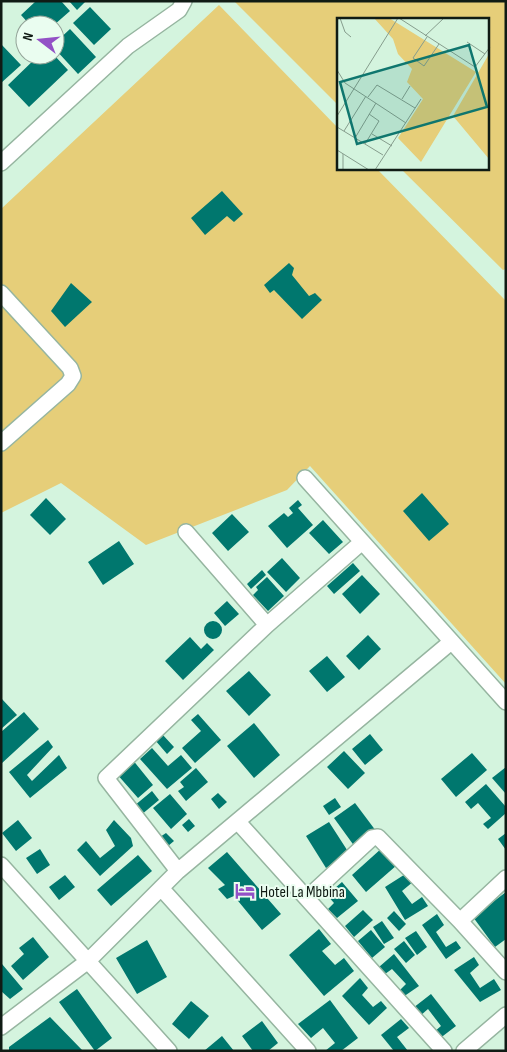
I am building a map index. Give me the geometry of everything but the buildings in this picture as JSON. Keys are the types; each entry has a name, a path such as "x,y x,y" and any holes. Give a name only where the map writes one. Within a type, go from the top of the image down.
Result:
{"street":[{"path":"1,163 128,46 179,10 184,1"},
{"path":"1,293 70,368 73,376 68,384 1,443"},
{"path":"305,478 506,702"},
{"path":"186,532 267,625"},
{"path":"178,871 106,778 267,625 362,542"},
{"path":"1,1027 88,960 178,871 451,642"},
{"path":"238,822 444,1051"},
{"path":"307,898 372,838 378,837 460,921 506,972"},
{"path":"1,865 169,1051"},
{"path":"460,921 506,878"},
{"path":"161,888 308,1051"},
{"path":"464,1051 506,1015"}],"shaded area":[{"path":"234,1 506,1 506,269 503,270 402,170 490,170 490,18 337,18 337,104"},
{"path":"219,5 337,127 337,170 378,170 506,301 506,684 310,466 287,490 146,545 61,483 1,513 1,209"}],"place":[{"name":"Hotel La Mbbina","path":"245,891"}]}
